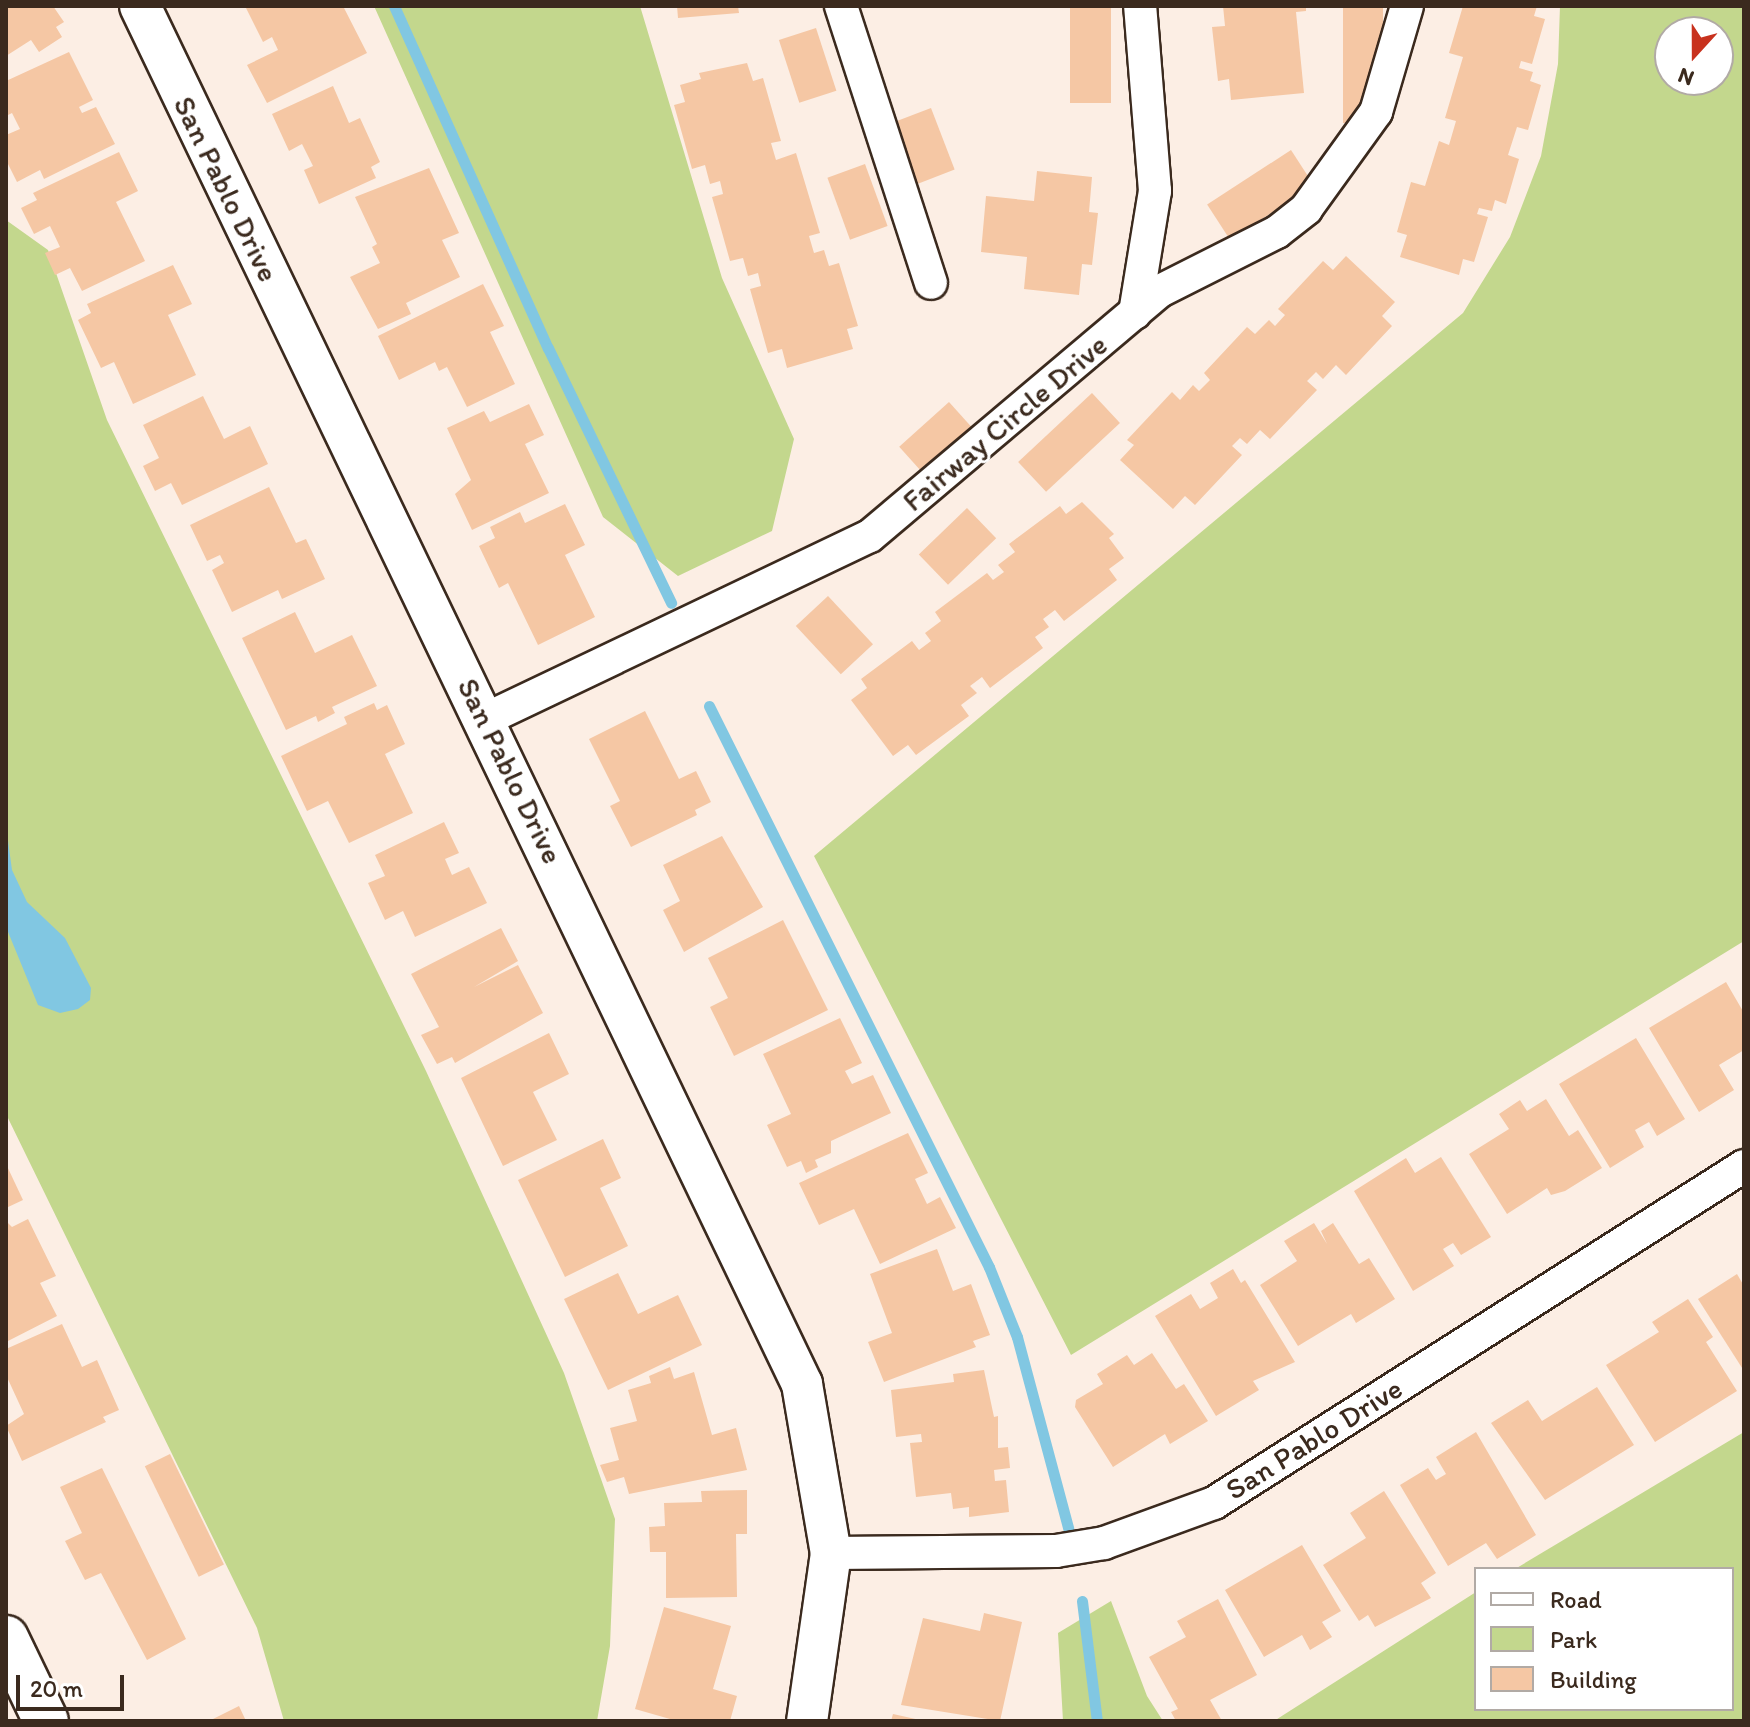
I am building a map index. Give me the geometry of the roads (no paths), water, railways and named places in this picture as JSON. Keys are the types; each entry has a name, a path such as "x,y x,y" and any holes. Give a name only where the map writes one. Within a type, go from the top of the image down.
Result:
{"main road":[{"path":"6,1638 46,1721"}],"street":[{"name":"San Pablo Drive","path":"140,6 486,719 802,1384 831,1553 807,1721"},
{"path":"841,6 931,283"},
{"path":"1135,313 1155,191 1140,6"},
{"name":"Fairway Circle Drive","path":"486,719 870,536 1160,291 1277,232 1306,209 1376,112 1407,6"},
{"name":"San Pablo Drive","path":"831,1553 1056,1551 1104,1543 1214,1503 1744,1166"}],"water":[{"path":"6,826 12,870 27,902 65,938 91,988 90,1000 78,1009 60,1013 38,1005 6,927"}],"waterway":[{"path":"394,6 548,348 671,603"},
{"path":"709,706 989,1267 1017,1337 1068,1528"},
{"path":"1082,1601 1097,1721"}]}
